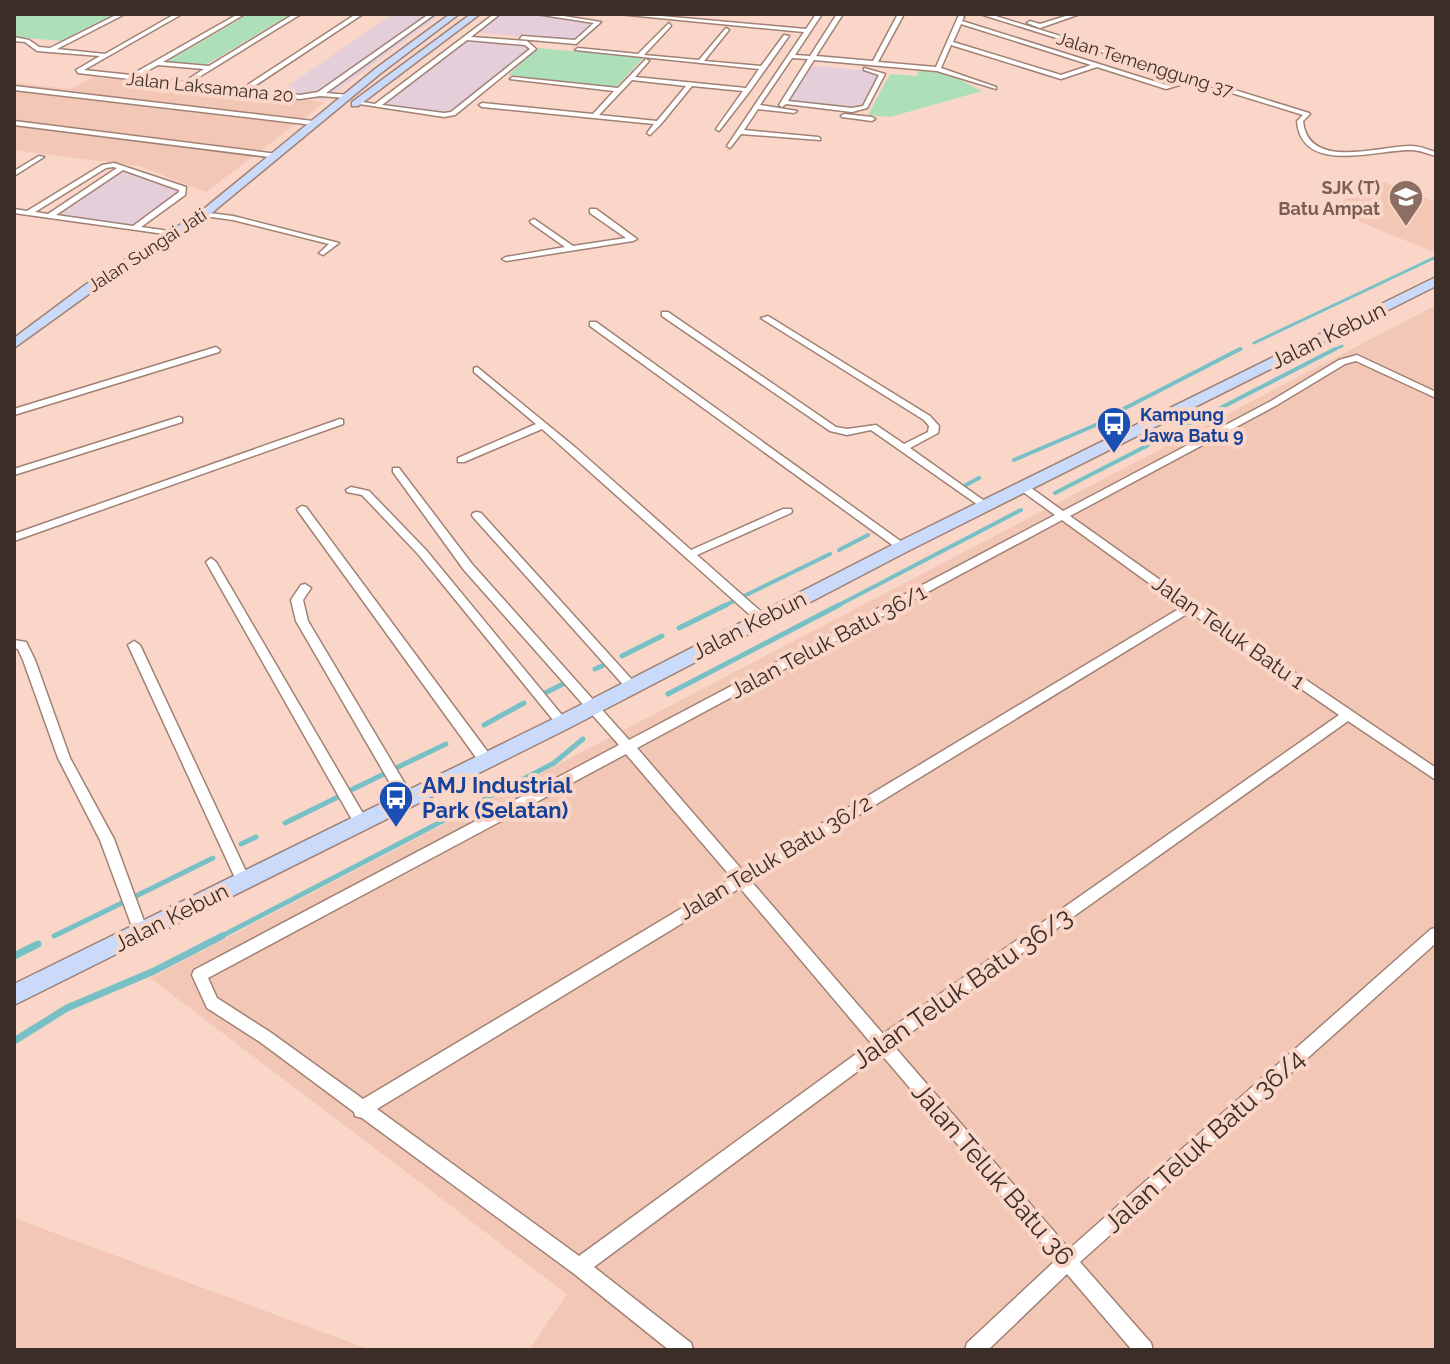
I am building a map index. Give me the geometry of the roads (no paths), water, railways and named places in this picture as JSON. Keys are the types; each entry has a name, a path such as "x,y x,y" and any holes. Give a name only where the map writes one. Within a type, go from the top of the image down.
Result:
{"main road":[{"path":"456,14 453,21 475,14"},
{"name":"Jalan Sungai Jati","path":"279,155 302,144 401,54 456,14"},
{"name":"Jalan Sungai Jati","path":"14,344 89,288 204,214 279,155 313,123 420,57 475,14"},
{"path":"401,54 426,40 434,39 420,57"},
{"name":"Jalan Kebun","path":"14,995 562,723 985,505 1436,281"},
{"name":"Jalan Kebun","path":"14,1002 63,971"}],"street":[{"path":"51,50 122,14"},
{"path":"15,40 30,43 33,48 103,55 179,14"},
{"path":"131,78 242,14"},
{"path":"184,84 298,14"},
{"path":"243,91 360,14"},
{"path":"320,94 432,14"},
{"path":"376,106 497,14"},
{"path":"472,33 569,43 576,42 598,22 596,19 539,14"},
{"path":"621,14 687,16 809,28"},
{"path":"730,146 819,14"},
{"path":"782,106 840,14"},
{"path":"875,63 901,14"},
{"path":"938,69 962,14"},
{"name":"Jalan Temenggung 37","path":"983,14 1307,114 1300,121 1301,133 1312,145 1333,153 1357,155 1413,147 1436,154"},
{"path":"1004,14 1040,26 1077,14"},
{"path":"959,22 1166,87 1192,79"},
{"path":"607,23 578,50 763,68"},
{"path":"639,56 669,25"},
{"path":"700,62 726,30"},
{"path":"719,129 786,36"},
{"name":"Jalan Laksamana 20","path":"103,55 78,71 300,97 320,94 376,106 453,114 533,49 527,43 466,38"},
{"path":"951,43 1061,77 1097,65"},
{"path":"757,107 859,109 865,107 882,77 880,72 873,69 792,56"},
{"path":"595,116 646,61"},
{"path":"811,61 938,69 994,88"},
{"path":"157,63 209,68"},
{"path":"630,78 748,90"},
{"path":"513,79 619,90"},
{"path":"650,133 691,84"},
{"path":"14,88 313,123"},
{"path":"482,105 659,123"},
{"path":"782,106 872,119"},
{"path":"14,123 279,155"},
{"path":"740,132 818,139"},
{"path":"14,174 41,157"},
{"path":"28,213 97,169 114,165 183,189 182,193 134,228"},
{"path":"49,216 123,167"},
{"path":"14,211 176,234"},
{"path":"506,259 633,239 593,211"},
{"path":"204,214 335,243 323,253"},
{"path":"534,221 570,247"},
{"path":"665,314 833,429 847,432 873,427 985,505"},
{"path":"765,318 927,418 934,426 933,433 905,447"},
{"path":"593,324 902,547"},
{"path":"14,412 216,350"},
{"name":"Jalan Teluk Batu 36/1","path":"361,1110 265,1037 212,1003 199,975 1274,403 1342,362 1357,358 1436,395"},
{"path":"477,370 762,619"},
{"path":"14,472 179,420"},
{"path":"14,538 340,422"},
{"path":"461,460 543,425"},
{"name":"Jalan Teluk Batu 36","path":"396,470 468,567 593,706 1144,1350"},
{"name":"Jalan Teluk Batu 1","path":"1023,487 1190,607 1436,775"},
{"path":"351,490 365,493 422,552 562,723"},
{"path":"302,509 485,759"},
{"path":"691,554 787,511"},
{"path":"477,515 631,686"},
{"path":"211,562 360,821"},
{"path":"305,588 297,600 302,621 406,798"},
{"name":"Jalan Teluk Batu 36/2","path":"361,1110 740,877 1190,607"},
{"path":"14,644 22,645 29,660 64,758 107,839 141,932"},
{"path":"134,645 243,880"},
{"name":"Jalan Teluk Batu 36/3","path":"579,1267 882,1044 1348,715"},
{"name":"Jalan Teluk Batu 36/4","path":"974,1350 1068,1261 1436,934"},
{"path":"361,1110 579,1267 684,1350"}],"waterway":[{"path":"1254,343 1436,257"},
{"path":"1332,351 1342,346"},
{"path":"1237,351 1241,349"},
{"path":"1106,418 1237,351"},
{"path":"1055,493 1332,351"},
{"path":"1014,460 1098,424"},
{"path":"964,486 979,478"},
{"path":"835,607 1021,510"},
{"path":"839,550 868,535"},
{"path":"744,596 830,554"},
{"path":"726,605 736,600"},
{"path":"679,628 726,605"},
{"path":"722,607 726,605"},
{"path":"668,694 839,605"},
{"path":"622,656 662,636"},
{"path":"595,669 602,666"},
{"path":"545,693 565,683"},
{"path":"484,725 524,703"},
{"path":"218,938 554,763 583,739"},
{"path":"396,768 446,744"},
{"path":"349,791 384,774"},
{"path":"285,823 340,796"},
{"path":"241,844 256,837"},
{"path":"136,896 213,858"},
{"path":"54,936 124,902"},
{"path":"14,1041 67,1008 154,971 222,936"},
{"path":"14,956 38,944"}],"place":[{"name":"SJK (T) Batu Ampat","path":"1406,228"},
{"name":"Kampung Jawa Batu 9","path":"1114,455"},
{"name":"AMJ Industrial Park (Selatan)","path":"396,829"}]}
